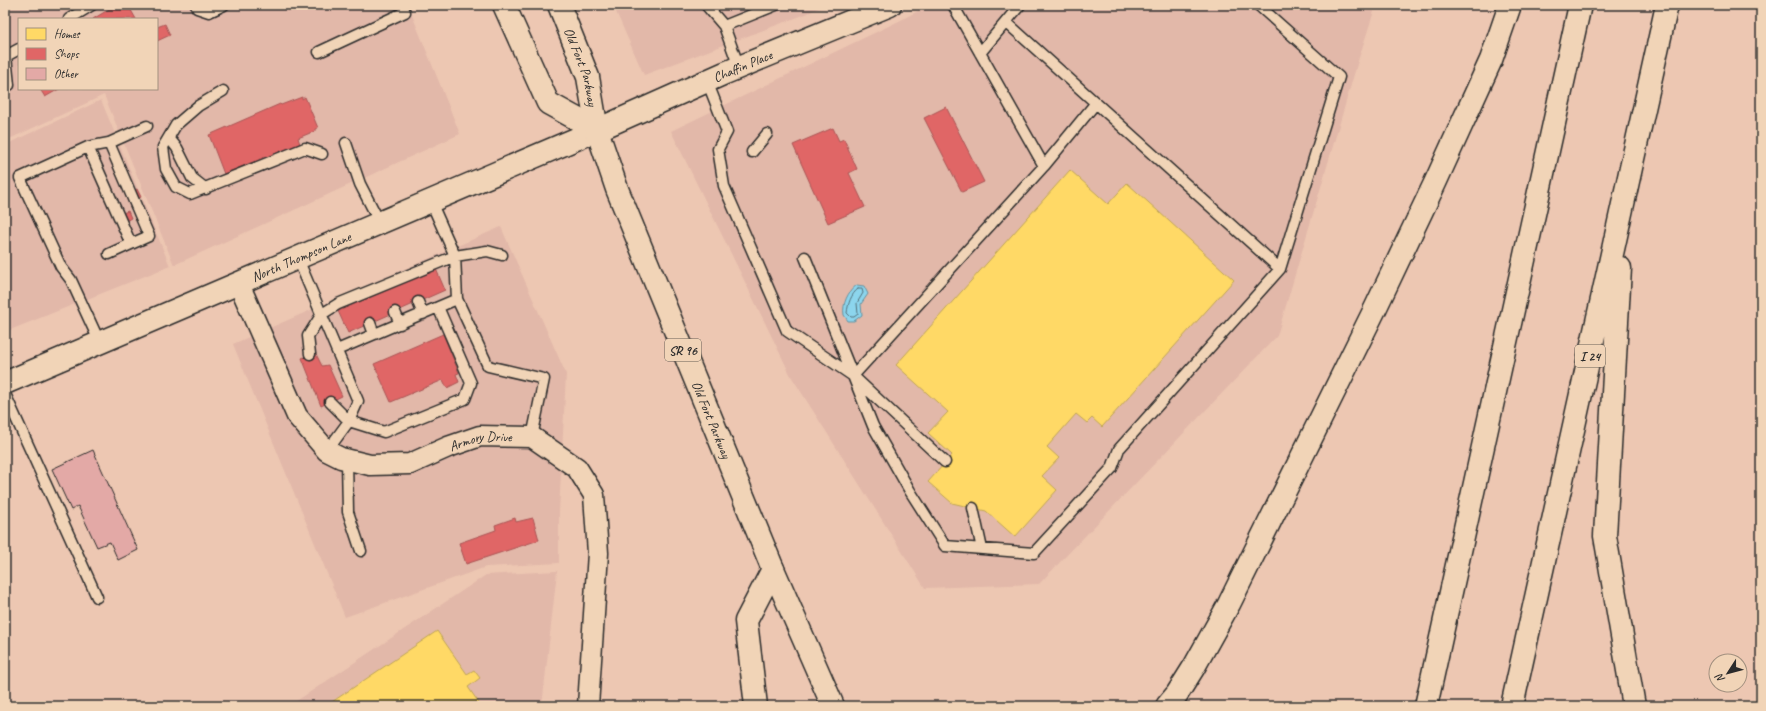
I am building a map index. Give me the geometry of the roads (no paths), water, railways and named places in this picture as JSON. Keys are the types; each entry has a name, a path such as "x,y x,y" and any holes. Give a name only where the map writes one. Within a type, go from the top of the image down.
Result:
{"main road":[{"name":"Old Fort Parkway","path":"504,5 548,104 597,130"},
{"name":"Old Fort Parkway","path":"559,5 588,77 597,130 617,189 773,569 833,706"},
{"path":"1167,706 1177,694 1194,667 1229,604 1376,307 1488,68 1510,5"},
{"path":"1426,706 1580,5"},
{"name":"I 24","path":"1512,706 1667,5"},
{"name":"Chaffin Place","path":"597,130 739,67 882,7"},
{"name":"North Thompson Lane","path":"5,383 597,130"},
{"path":"1624,202 1605,536 1634,706"},
{"path":"756,706 746,621 773,569"}],"street":[{"name":"Armory Drive","path":"239,284 297,416 327,451 347,459 370,465 410,464 448,447 480,436 532,437 577,468 594,495 598,553 588,706"}],"lane":[{"path":"71,18 92,5"},
{"path":"196,5 197,8 209,12 224,5"},
{"path":"319,52 405,12 402,5"},
{"path":"706,5 724,26 739,67"},
{"path":"724,26 776,5"},
{"path":"953,5 1044,166"},
{"path":"980,53 1020,5"},
{"path":"805,257 873,426 910,491 945,546 1034,553 1112,468 1119,449 1280,269 1339,77 1258,5"},
{"path":"1006,22 1095,104 1280,269"},
{"path":"5,87 9,85 6,56 18,50"},
{"path":"707,81 726,132 718,149 724,186 787,331 852,376 945,462"},
{"path":"223,91 198,106 176,126 163,148 166,169 176,187 190,194 206,189 305,148 322,154"},
{"path":"852,376 1044,166 1095,104"},
{"path":"100,343 72,280 57,259 20,178 88,146 109,143 147,126"},
{"path":"752,152 767,134"},
{"path":"169,138 177,148 192,178 206,189"},
{"path":"109,143 149,236 109,254"},
{"path":"346,143 360,184 380,224"},
{"path":"88,146 131,244"},
{"path":"431,202 455,256 457,299 488,366 544,379 532,437"},
{"path":"310,354 308,336 322,314 338,304 359,299 409,278 455,256 486,251 502,255"},
{"path":"298,259 358,401 349,421 327,451"},
{"path":"337,350 457,299"},
{"path":"418,302 423,314"},
{"path":"330,402 349,421 384,432 465,399 471,383 438,307"},
{"path":"394,312 400,324"},
{"path":"370,323 374,334"},
{"path":"5,394 97,597"},
{"path":"347,459 348,512 361,551"},
{"path":"972,508 982,549"}],"water":[{"path":"857,285 864,286 868,294 861,304 862,315 854,321 848,321 844,315 846,298"}]}
